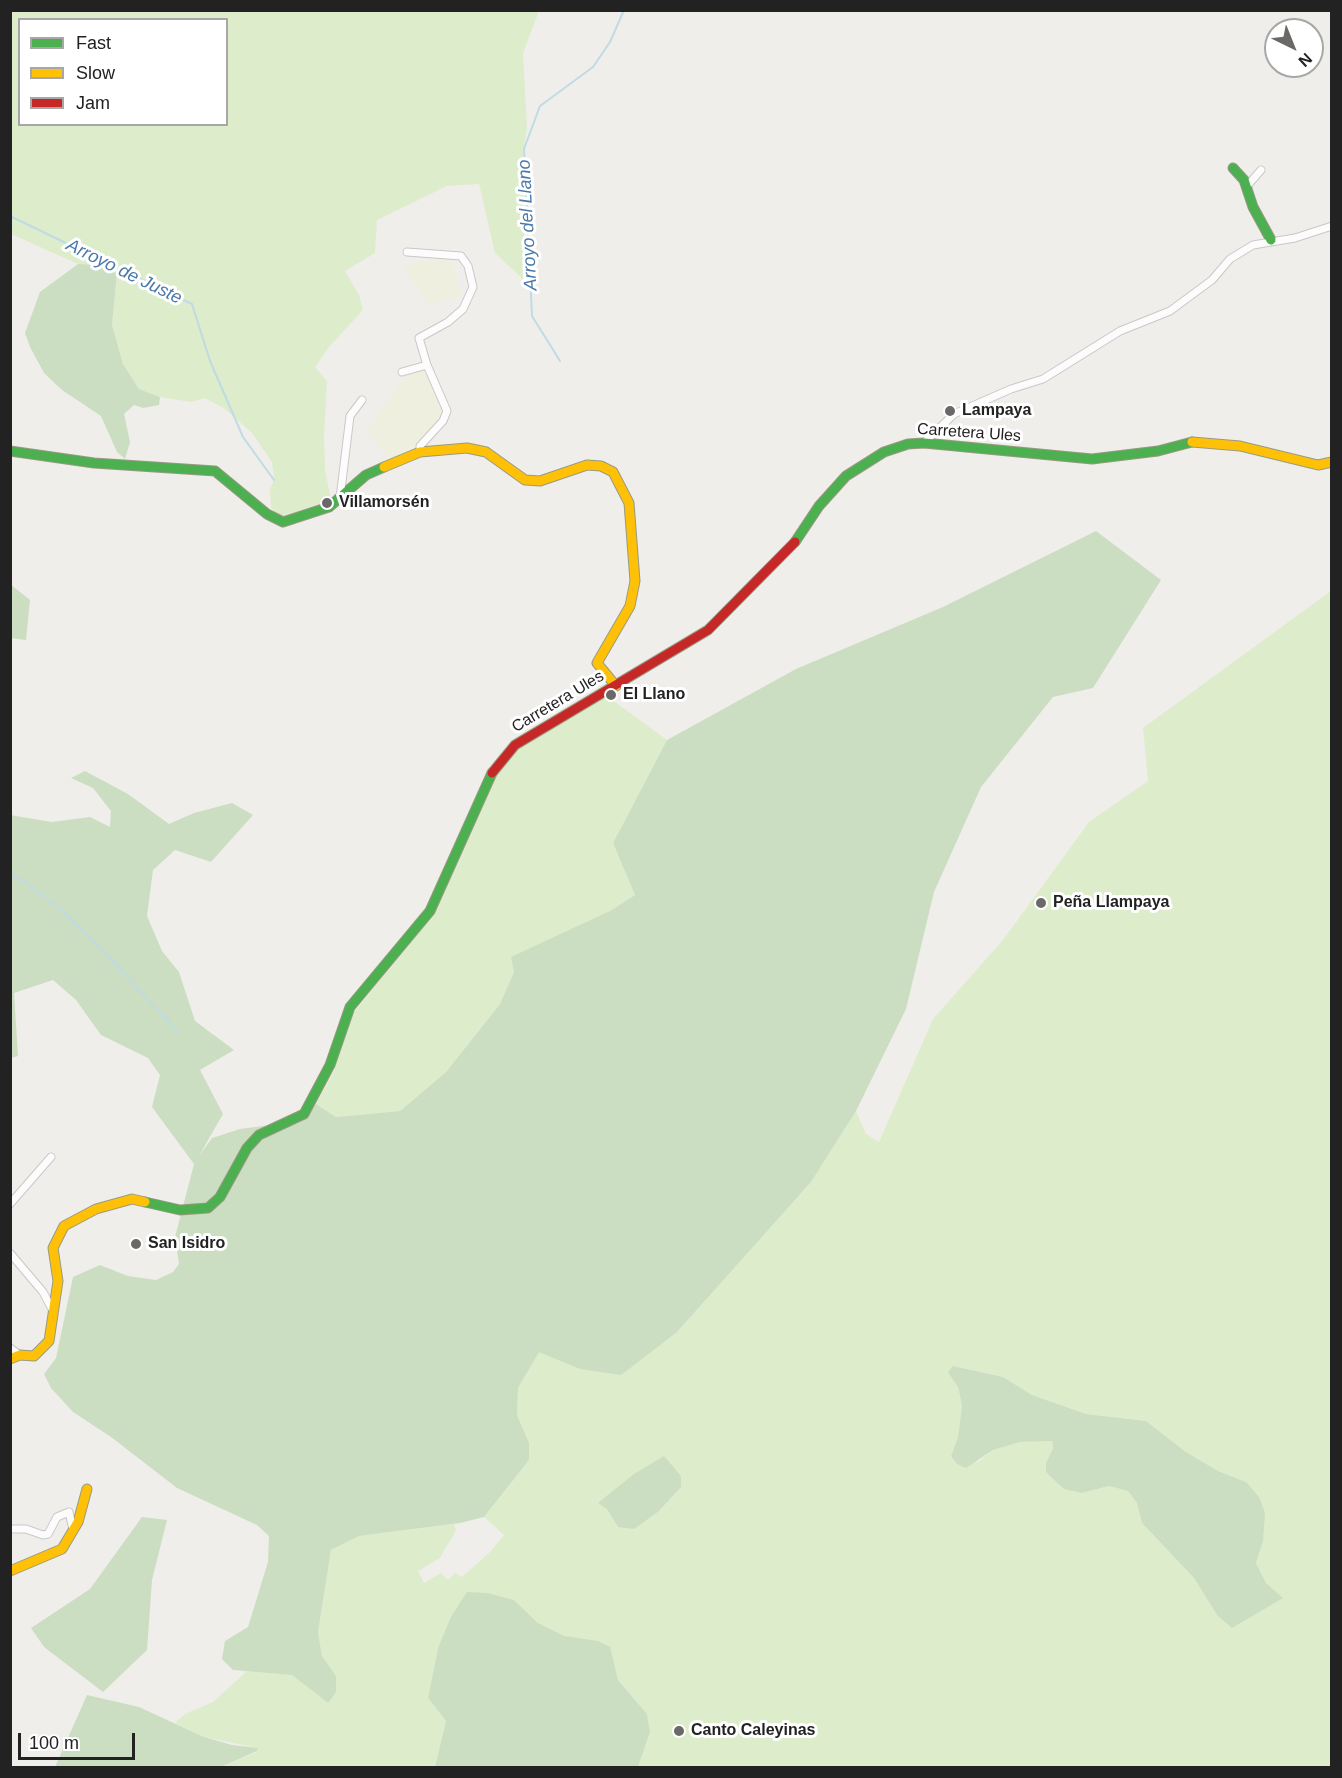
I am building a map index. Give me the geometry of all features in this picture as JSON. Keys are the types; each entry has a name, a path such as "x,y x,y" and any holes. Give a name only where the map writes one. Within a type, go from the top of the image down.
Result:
{"street":[{"path":"1233,168 1247,186 1253,207 1271,240"},
{"path":"1247,186 1261,171"},
{"path":"924,443 954,414 1011,389 1043,379 1120,331 1170,311 1212,280 1230,259 1253,245 1271,240 1295,238 1332,226"},
{"path":"407,252 461,255 468,266 473,287 463,309 448,322 419,338 427,365 447,411 443,421 420,446 420,452"},
{"path":"402,372 427,365"},
{"path":"339,500 350,416 362,400"},
{"name":"Carretera Ules","path":"10,1359 20,1355 34,1356 49,1341 58,1281 53,1248 64,1226 96,1209 132,1199 194,1211 207,1208 220,1197 248,1148 259,1135 304,1114 330,1065 350,1007 430,911 490,775 524,738 708,630 794,544 819,506 846,476 884,452 909,444 924,443 1010,449 1092,459 1158,451 1198,441 1240,447 1318,465 1332,462"},
{"path":"10,451 94,463 215,471 275,520 283,522 330,507 366,475 420,452 467,448 486,453 525,480 540,482 587,465 601,466 613,472 628,503 635,581 630,606 597,663 616,686"},
{"path":"10,1204 51,1157"},
{"path":"10,1253 43,1292 54,1313"},
{"path":"10,1348 20,1355"},
{"path":"10,1570 46,1558 62,1549 78,1522 87,1489"},
{"path":"10,1529 26,1529 43,1535 48,1534 57,1517 69,1512 73,1529"}],"green space":[{"path":"10,11 539,11 523,53 527,128 522,161 526,282 495,253 479,184 447,186 377,220 375,253 345,271 359,295 363,310 329,347 315,367 327,381 325,469 331,500 279,517 271,507 270,490 274,479 272,462 252,433 225,409 205,398 191,402 160,397 139,389 123,364 112,325 117,273 99,265 78,264 11,234"},
{"path":"431,259 452,260 461,296 428,305 405,269 405,265"},
{"path":"78,264 99,265 117,273 112,325 123,364 139,389 160,397 159,405 143,408 134,405 124,414 130,442 125,459 117,452 101,416 62,390 44,373 25,333 40,292"},
{"path":"423,369 429,373 442,402 443,411 429,434 404,452 390,458 367,432 397,387 407,376"},
{"path":"1096,531 1161,580 1093,688 1053,697 981,787 934,892 906,1009 856,1111 811,1182 677,1332 621,1375 580,1369 539,1352 518,1388 517,1415 529,1443 529,1460 484,1517 460,1523 359,1536 331,1550 318,1632 322,1656 336,1676 336,1692 328,1703 292,1675 233,1670 222,1659 225,1641 248,1627 268,1562 269,1536 257,1525 177,1488 111,1437 73,1412 51,1388 44,1374 56,1358 73,1277 100,1265 128,1276 156,1280 173,1272 179,1264 175,1237 194,1164 152,1107 160,1075 148,1058 101,1035 76,1000 53,980 14,993 18,1056 11,1058 10,815 52,822 90,817 110,827 111,811 93,788 71,778 85,771 128,794 169,824 194,813 232,803 253,815 211,862 175,850 153,870 147,916 162,951 179,972 195,1021 234,1050 200,1070 223,1114 199,1156 212,1138 240,1129 301,1121 316,1104 336,1117 400,1111 446,1072 500,1004 514,972 511,957 610,911 635,895 613,843 667,740 796,669 943,607"},
{"path":"10,584 30,600 26,640 11,638"},
{"path":"1331,591 1331,1767 638,1767 650,1732 647,1714 618,1680 609,1647 564,1636 538,1623 514,1600 438,1648 428,1698 446,1721 435,1767 221,1767 257,1752 258,1748 204,1737 175,1723 185,1714 213,1702 247,1671 292,1675 328,1703 336,1676 322,1656 318,1632 331,1550 359,1536 454,1524 456,1530 440,1558 418,1571 424,1583 441,1573 448,1580 455,1573 462,1577 490,1552 504,1535 484,1517 529,1460 529,1443 517,1415 518,1388 539,1351 580,1369 677,1332 811,1182 856,1111 866,1134 879,1142 933,1019 1003,940 1089,822 1148,781 1143,728","holes":["953,1366 1003,1377 1032,1395 1086,1414 1146,1421 1186,1452 1218,1471 1246,1482 1263,1541 1256,1563 1266,1583 1282,1598 1217,1615 1194,1578 1142,1523 1137,1503 1128,1491 1109,1486 1082,1493 1064,1489 1046,1472 1046,1463 1053,1448 1052,1441 1020,1442 993,1450 978,1462 951,1456 958,1437 962,1406","681,1476 681,1487 659,1511 618,1527 607,1508 598,1503"]},
{"path":"607,696 667,740 613,843 635,895 514,972 500,1004 446,1072 400,1111 336,1117 316,1104 334,1071 350,1017 427,923 491,778 523,745"},
{"path":"953,1366 1003,1377 1032,1395 1086,1414 1146,1421 1186,1452 1218,1471 1246,1482 1259,1497 1265,1513 1263,1541 1256,1563 1266,1583 1283,1598 1232,1628 1217,1615 1194,1578 1142,1523 1137,1503 1128,1491 1109,1486 1082,1493 1064,1489 1046,1472 1046,1463 1053,1448 1052,1441 1020,1442 993,1450 966,1468 957,1464 951,1456 958,1437 962,1406 958,1387 948,1372"},
{"path":"664,1456 681,1476 681,1487 659,1511 634,1529 618,1527 607,1509 598,1503 634,1474"},
{"path":"142,1517 167,1520 152,1580 147,1650 103,1692 44,1647 31,1628 90,1589"},
{"path":"467,1592 487,1593 514,1600 538,1623 564,1636 598,1641 610,1647 618,1680 647,1714 650,1732 638,1767 435,1767 446,1721 428,1698 438,1648 451,1617"},
{"path":"87,1695 139,1707 204,1737 232,1745 258,1748 257,1751 221,1767 55,1767"}],"waterway":[{"name":"Arroyo del Llano","path":"560,361 532,316 524,149 540,106 593,67 610,42 624,10"},
{"name":"Arroyo de Juste","path":"10,216 192,304 210,361 243,437 274,480"},
{"path":"10,875 27,883 62,911 104,952 178,1032"}],"traffic: fast":[{"path":"1233,168 1244,180 1253,207 1271,240"},
{"path":"795,542 819,506 846,476 884,452 908,444 924,443 1092,459 1158,451 1192,442"},
{"path":"10,451 94,463 215,471 267,514 283,522 329,507 366,475 384,467"},
{"path":"145,1202 180,1210 208,1208 220,1197 247,1148 259,1135 304,1114 330,1065 350,1007 430,911 492,773"}],"traffic: slow":[{"path":"1192,442 1240,446 1318,465 1332,462"},
{"path":"384,467 420,452 467,448 486,452 525,480 540,481 587,465 601,466 613,472 629,503 635,581 630,606 597,663 616,686"},
{"path":"10,1359 20,1355 34,1356 49,1341 58,1281 53,1248 64,1226 96,1209 132,1199 145,1202"},
{"path":"10,1571 62,1549 78,1522 87,1489"}],"traffic: jam":[{"path":"492,773 515,745 708,630 795,542"}],"place":[{"name":"Lampaya","path":"950,411"},
{"name":"Villamorsén","path":"327,503"},
{"name":"El Llano","path":"611,695"},
{"name":"Peña Llampaya","path":"1041,903"},
{"name":"San Isidro","path":"136,1244"},
{"name":"Canto Caleyinas","path":"679,1731"}]}
